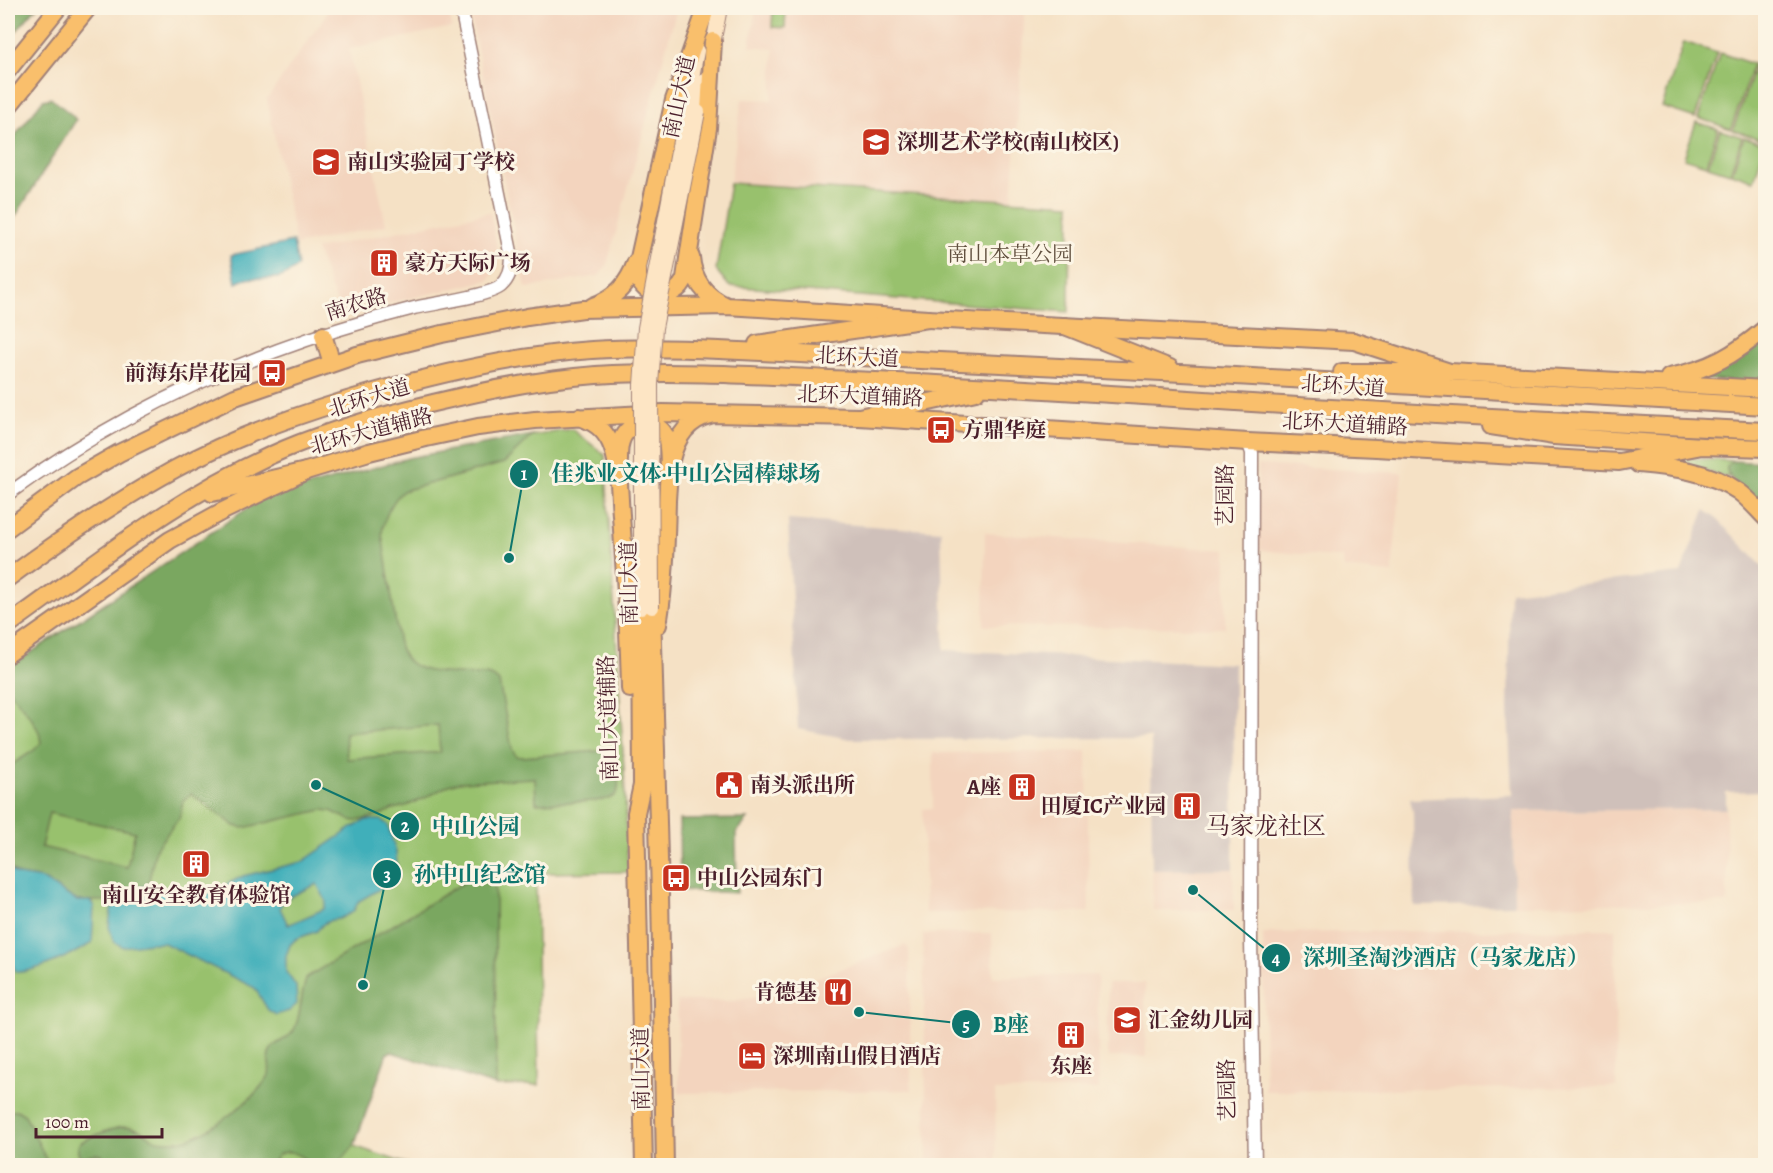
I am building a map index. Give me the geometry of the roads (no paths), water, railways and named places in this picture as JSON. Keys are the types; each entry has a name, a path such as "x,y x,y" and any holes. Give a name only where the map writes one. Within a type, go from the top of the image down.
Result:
{"main road":[{"path":"8,70 58,8"},
{"path":"8,107 88,8"},
{"name":"南山大道","path":"692,110 714,41 720,8"},
{"path":"582,309 615,296 632,274 674,100 705,11"},
{"name":"南山大道","path":"665,1166 660,894 646,607 651,385 655,328 692,110 705,11"},
{"path":"640,247 636,274 640,285 647,291 666,294 674,292 684,283 708,128 714,41"},
{"path":"691,244 693,268 700,286 717,301 727,306"},
{"path":"8,528 77,477 119,453 235,397 332,363 442,334 582,309 727,306 1354,341 1450,372"},
{"path":"719,350 928,319"},
{"path":"1065,326 1182,373 1450,372 1766,389"},
{"path":"1645,381 1689,373 1717,363 1766,328"},
{"path":"323,335 332,363"},
{"name":"北环大道","path":"8,578 61,540 175,469 276,423 341,402 464,369 533,357 603,350 662,348 719,350 1766,406"},
{"name":"北环大道","path":"8,625 130,537 191,498 284,450 349,426 405,410 471,393 537,381 592,375 724,374 999,387 1434,415 1766,431"},
{"path":"859,417 999,387"},
{"name":"北环大道辅路","path":"8,654 170,540 220,512 306,471 369,452 478,427 535,420 663,413 859,417 1248,442 1619,462 1702,446 1766,448"},
{"path":"668,470 683,431 702,417 724,414"},
{"path":"1434,415 1554,436 1702,446"},
{"path":"579,417 594,423 603,430 613,449 618,477"},
{"path":"618,477 620,443 626,431 637,424 652,424 663,431 668,447 665,573 663,600 647,656"},
{"path":"1619,462 1687,470 1707,476 1738,491 1766,518"},
{"path":"191,498 306,471"},
{"name":"南山大道辅路","path":"618,477 629,643 632,785 636,813"},
{"name":"南山大道","path":"645,1166 636,813 642,785 647,656"}],"street":[{"name":"南农路","path":"8,494 77,448 168,397 246,363 323,335 402,311 495,290 502,286 512,265 511,249 461,8"},
{"name":"艺园路","path":"1248,442 1244,453 1243,940 1248,1166"},
{"name":"艺园路","path":"1248,442 1252,453 1251,940 1255,1166"}],"water":[{"path":"293,242 298,266 289,273 281,277 252,278 236,283 231,255"},
{"path":"366,820 381,820 388,825 397,864 389,882 359,901 353,912 323,924 317,931 296,939 290,945 286,956 286,972 296,986 297,1004 289,1011 276,1015 268,1010 255,988 164,943 123,947 114,942 109,927 111,910 130,891 148,885 182,892 210,893 243,876 302,862","holes":["317,884 326,901 324,909 288,925 280,908 283,900"]},
{"path":"8,869 18,875 42,879 77,901 90,901 94,906 92,943 66,957 17,972 13,965 8,939"}],"place":[{"name":"深圳艺术学校(南山校区)","path":"876,142"},
{"name":"南山实验园丁学校","path":"326,162"},
{"name":"豪方天际广场","path":"384,263"},
{"name":"前海东岸花园","path":"272,373"},
{"name":"方鼎华庭","path":"941,430"},
{"name":"佳兆业文体·中山公园棒球场","path":"509,558"},
{"name":"中山公园","path":"316,785"},
{"name":"南头派出所","path":"729,785"},
{"name":"A座","path":"1022,787"},
{"name":"田厦IC产业园","path":"1187,806"},
{"name":"南山安全教育体验馆","path":"196,864"},
{"name":"中山公园东门","path":"676,878"},
{"name":"深圳圣淘沙酒店（马家龙店）","path":"1193,890"},
{"name":"孙中山纪念馆","path":"363,985"},
{"name":"肯德基","path":"838,992"},
{"name":"B座","path":"859,1012"},
{"name":"汇金幼儿园","path":"1127,1020"},
{"name":"东座","path":"1071,1035"},
{"name":"深圳南山假日酒店","path":"752,1056"}],"district":[{"name":"马家龙社区","path":"1266,826"}],"park label":[{"name":"南山本草公园","path":"1010,254"}]}
